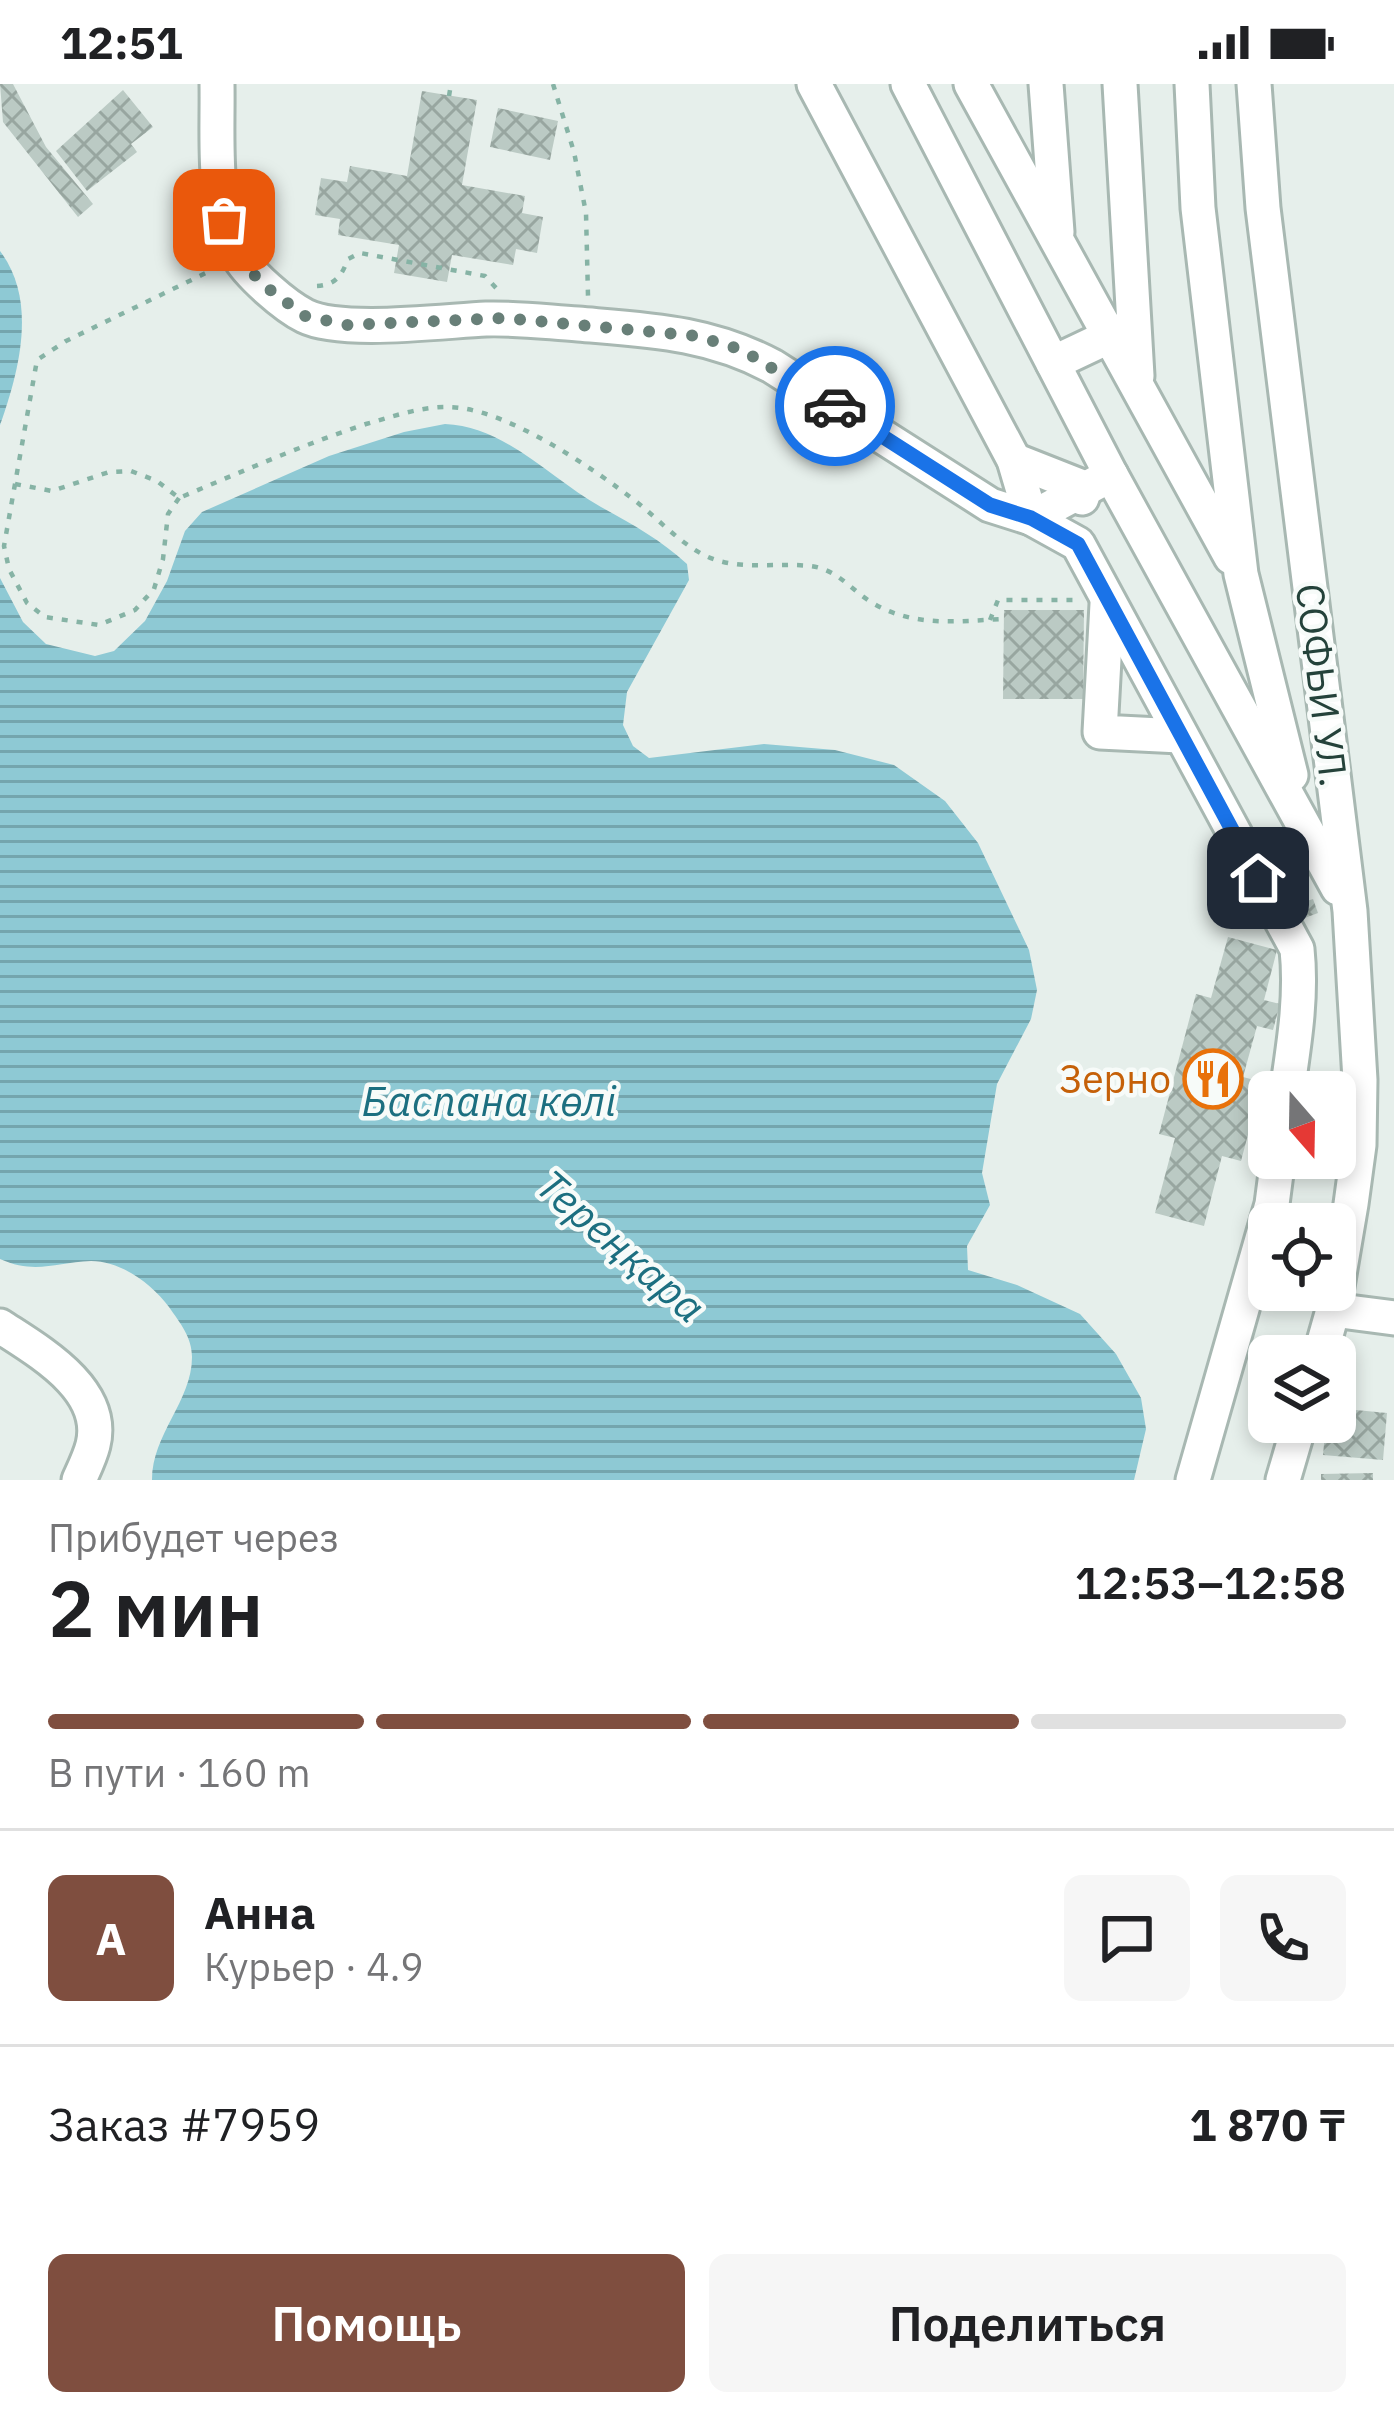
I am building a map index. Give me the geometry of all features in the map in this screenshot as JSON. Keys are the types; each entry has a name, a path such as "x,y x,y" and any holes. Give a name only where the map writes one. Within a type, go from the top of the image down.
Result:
{"street":[{"path":"217,84 219,185 224,220 238,258 305,316 347,325 504,318 697,336 742,350 772,366 990,505 1031,518 1078,544"},
{"path":"814,84 1013,460 1031,518"},
{"path":"908,84 1053,364 1098,482 1301,817 1350,911"},
{"path":"971,84 1058,241 1122,330"},
{"path":"1046,84 1058,241"},
{"path":"1120,84 1122,330 1137,386 1241,574"},
{"path":"1192,84 1198,208 1241,574 1301,817"},
{"name":"СОФЬИ УЛ.","path":"1254,84 1263,208 1350,911 1360,1080 1359,1145 1350,1203"},
{"path":"1053,364 1122,330"},
{"path":"1013,460 1098,482"},
{"path":"1031,518 1098,482"},
{"path":"1098,482 1073,527 1078,544 1297,949 1297,1021 1290,1071"},
{"path":"1107,600 1100,732 1180,736"},
{"path":"1193,1480 1275,1179"},
{"path":"1341,1311 1394,1318"},
{"path":"0,1326 56,1363 84,1394 94,1442 79,1480"},
{"path":"1283,1480 1294,1443"}],"path":[{"path":"448,95 451,84"},
{"path":"553,84 586,213 589,326"},
{"path":"314,286 328,286 342,276 348,259 359,253 485,276 496,288 504,318"},
{"path":"238,258 66,341 37,360 4,546 9,569 27,603 45,617 99,625 134,610 154,589 168,514 179,498 319,439 441,407 469,408 580,462 707,557 834,572 871,602 916,620 1004,619"},
{"path":"15,484 52,491 109,472 131,471 157,481 179,498"},
{"path":"0,512 10,507"},
{"path":"990,620 998,600 1107,600"}],"water":[{"path":"0,251 12,271 22,314 18,359 0,425"},
{"name":"Баспана көлі","path":"445,424 467,427 508,444 687,564 689,580 627,692 623,725 633,746 649,758 764,744 835,750 894,765 945,801 978,843 1029,950 1037,990 1031,1019 997,1084 982,1173 990,1205 967,1246 968,1270 1017,1285 1080,1314 1116,1354 1141,1398 1146,1429 1134,1480 152,1480 158,1448 190,1373 192,1357 185,1330 162,1298 124,1269 91,1261 35,1267 0,1259 0,578 23,622 46,644 95,656 114,651 145,621 167,581 185,531 202,512 329,456"}],"building":[{"path":"0,84 13,84 46,147 93,204 78,217 3,122"},
{"path":"123,90 153,127 131,144 137,152 87,191 56,151"},
{"path":"422,91 477,100 462,185 525,196 522,213 543,217 537,253 516,249 513,265 452,255 447,282 394,273 399,245 338,235 340,219 315,215 321,178 347,182 350,166 407,176"},
{"path":"498,108 558,121 550,160 490,147"},
{"path":"1004,610 1084,610 1083,699 1003,699"},
{"path":"1313,899 1318,913 1294,922 1288,907"},
{"name":"Зерно","path":"1228,937 1277,950 1264,1000 1280,1004 1273,1030 1257,1026 1243,1077 1248,1078 1248,1135 1241,1161 1222,1156 1204,1226 1155,1213 1175,1138 1159,1134 1196,994 1211,998"},
{"path":"1356,1410 1387,1413 1383,1460 1323,1455 1324,1443 1356,1443"},
{"path":"1373,1473 1373,1480 1321,1480 1321,1474"}],"way so far":[{"path":"224,220 238,258 305,316 347,325 504,318 697,336 742,350 835,406"}],"place":[{"name":"Зерно","path":"1213,1079"}],"route":[{"path":"835,406 990,505 1031,518 1078,544 1258,878"}],"water label":[{"name":"Тереңқара","path":"621,1246"}]}
